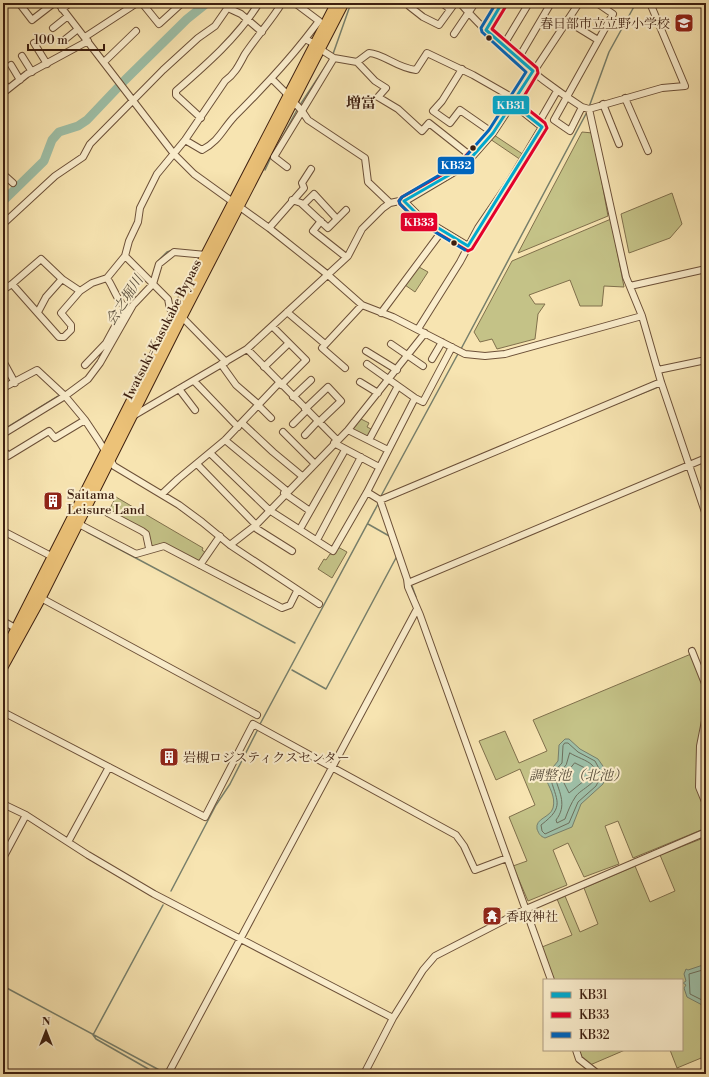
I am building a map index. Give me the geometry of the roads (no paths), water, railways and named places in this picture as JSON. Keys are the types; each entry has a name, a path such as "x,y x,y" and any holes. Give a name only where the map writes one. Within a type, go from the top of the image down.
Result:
{"highway":[{"name":"Iwatsuki-Kasukabe Bypass","path":"3,667 41,598 78,523 108,456 178,315 237,204 317,47 336,3"},
{"name":"Iwatsuki-Kasukabe Bypass","path":"317,47 344,3"},
{"name":"Iwatsuki-Kasukabe Bypass","path":"3,654 53,557 131,417 206,255 237,204"}],"street":[{"path":"19,3 32,20 54,3"},
{"path":"58,3 174,154 194,174 269,228 328,275 362,305 418,329 465,354 495,356 642,316"},
{"path":"62,9 70,3"},
{"path":"3,82 5,91 32,72 86,39 137,3"},
{"path":"142,3 159,24 182,3"},
{"path":"201,118 176,95 176,91 220,53 259,3"},
{"path":"12,284 59,337 64,337 71,330 71,325 61,313 80,291 92,283 107,278 125,256 129,241 138,222 140,208 157,174 185,140 225,81 234,75 246,54 282,3"},
{"path":"185,140 202,150 213,144 232,119 272,79 305,39 319,21 295,3"},
{"path":"412,3 409,6 423,17 439,25 455,3"},
{"path":"442,3 450,9"},
{"path":"460,3 486,30 518,59 557,91 582,107 589,109 662,88 685,86 650,3"},
{"path":"454,34 475,3"},
{"path":"486,30 502,3"},
{"path":"503,46 529,3"},
{"path":"518,59 551,3"},
{"path":"582,107 570,131 554,120 613,14 597,3"},
{"path":"131,417 246,349 346,257 362,230 382,208 390,204 404,201 457,172 493,133 577,4"},
{"path":"3,224 55,176 83,157 90,144 164,70 198,38 215,26 229,5 262,32"},
{"path":"53,28 68,16"},
{"path":"567,21 598,40"},
{"path":"63,41 78,29"},
{"path":"104,62 136,32"},
{"path":"305,39 332,57 357,62 375,81 386,88 378,97 398,109 422,131 429,123 472,157"},
{"path":"34,43 47,64"},
{"path":"357,62 369,53 375,53 404,68 416,70 427,53 462,69 514,102 542,127 524,158 478,228 418,329"},
{"path":"22,56 32,72"},
{"path":"287,167 274,157 302,112 332,57"},
{"path":"11,65 20,80"},
{"path":"462,69 442,101 433,111 450,123 460,110 493,133"},
{"path":"272,79 291,98 308,120 364,158 368,182 390,204"},
{"path":"538,124 557,91"},
{"path":"626,98 648,152"},
{"path":"603,104 619,144"},
{"path":"589,109 626,276 642,316 661,382 706,515"},
{"path":"269,228 304,188 302,183 311,169"},
{"path":"3,174 13,183"},
{"path":"303,205 314,194 337,219"},
{"path":"292,200 303,205 328,228 346,210"},
{"path":"404,201 420,217 468,246"},
{"path":"321,221 313,231 346,257"},
{"path":"381,312 442,231"},
{"path":"3,434 65,396 88,379 127,309 151,282 159,264 174,252 206,255"},
{"path":"125,256 168,299 170,309 178,315 223,363 236,385 272,418"},
{"path":"3,290 42,259 62,279 80,291"},
{"path":"630,286 706,269"},
{"path":"107,278 127,309"},
{"path":"38,312 46,297 62,279"},
{"path":"345,368 322,348 362,305"},
{"path":"287,312 325,344"},
{"path":"162,494 225,440 258,405 306,360 272,326"},
{"path":"230,545 256,525 314,463 348,430 425,333"},
{"path":"432,359 442,342"},
{"path":"264,367 289,343"},
{"path":"391,344 423,366"},
{"path":"367,364 423,402 452,347"},
{"path":"85,365 106,348"},
{"path":"246,349 319,422 335,442 345,450 379,467"},
{"path":"366,351 397,370"},
{"path":"658,370 706,360"},
{"path":"3,361 15,383"},
{"path":"3,388 37,370 65,396 85,420 114,466 162,494 202,522 230,545 297,591 319,604"},
{"path":"293,397 311,380"},
{"path":"194,381 240,425 302,476"},
{"path":"360,382 378,393"},
{"path":"380,500 661,382"},
{"path":"369,440 398,386"},
{"path":"294,424 328,387 341,401 305,435"},
{"path":"179,389 195,410"},
{"path":"210,453 269,510 333,551 367,492 415,398"},
{"path":"3,449 8,456 49,430 55,438 85,420"},
{"path":"348,430 388,450"},
{"path":"283,432 314,463"},
{"path":"225,440 310,511"},
{"path":"300,529 345,450"},
{"path":"317,540 361,457"},
{"path":"408,584 706,458"},
{"path":"197,464 256,525 257,529 292,551"},
{"path":"367,492 380,500 408,584 551,979"},
{"path":"106,512 146,534 149,548"},
{"path":"78,523 96,531 136,554 164,546 282,608 290,605 297,591"},
{"path":"3,531 53,557"},
{"path":"200,565 220,536"},
{"path":"41,598 257,715"},
{"path":"168,1074 417,609"},
{"path":"3,621 17,629"},
{"path":"692,651 706,686"},
{"path":"3,712 205,817 252,724 456,835 464,846 475,870 507,858"},
{"path":"706,716 700,746 699,787 706,804"},
{"path":"68,842 109,767"},
{"path":"3,804 26,815 154,894 240,940 393,1018"},
{"path":"3,858 26,815"},
{"path":"364,1074 393,1018 423,970 435,956 526,909 706,832"},
{"path":"576,1051 579,1059 598,1074"}],"water":[{"name":"調整池（北池）","path":"565,739 569,739 580,749 598,759 605,769 606,774 603,784 581,804 572,827 545,838 539,834 537,825 540,820 549,814 553,808 554,800 545,777 558,761 559,745"},
{"path":"706,964 706,1005 704,1006 687,997 684,988 686,985 683,983 686,981 684,974 686,969 688,970"}],"waterway":[{"path":"3,201 44,161 52,140 59,132 78,126 87,120 187,19 207,3"},
{"name":"会之堀川","path":"333,54 351,3"},
{"path":"589,107 609,52 636,3"},
{"name":"会之堀川","path":"300,105 331,58"},
{"name":"会之堀川","path":"279,143 297,110"},
{"path":"461,349 587,112"},
{"name":"会之堀川","path":"265,170 271,157"},
{"name":"会之堀川","path":"158,261 167,252 173,250"},
{"name":"会之堀川","path":"128,307 136,297"},
{"path":"381,496 459,352"},
{"path":"613,405 658,387"},
{"path":"3,430 60,395"},
{"path":"259,726 378,504"},
{"path":"368,524 391,537"},
{"path":"87,532 295,643"},
{"path":"292,670 326,689 397,556"},
{"path":"412,586 416,597"},
{"path":"171,891 216,805 230,784 257,731"},
{"path":"157,1074 96,1039 93,1035 163,905"},
{"path":"3,986 163,1072"}],"place":[{"name":"春日部市立立野小学校","path":"684,23"},
{"name":"Saitama Leisure Land","path":"53,501"},
{"name":"岩槻ロジスティクスセンター","path":"169,757"},
{"name":"香取神社","path":"492,916"}],"district":[{"name":"増富","path":"361,103"}]}
